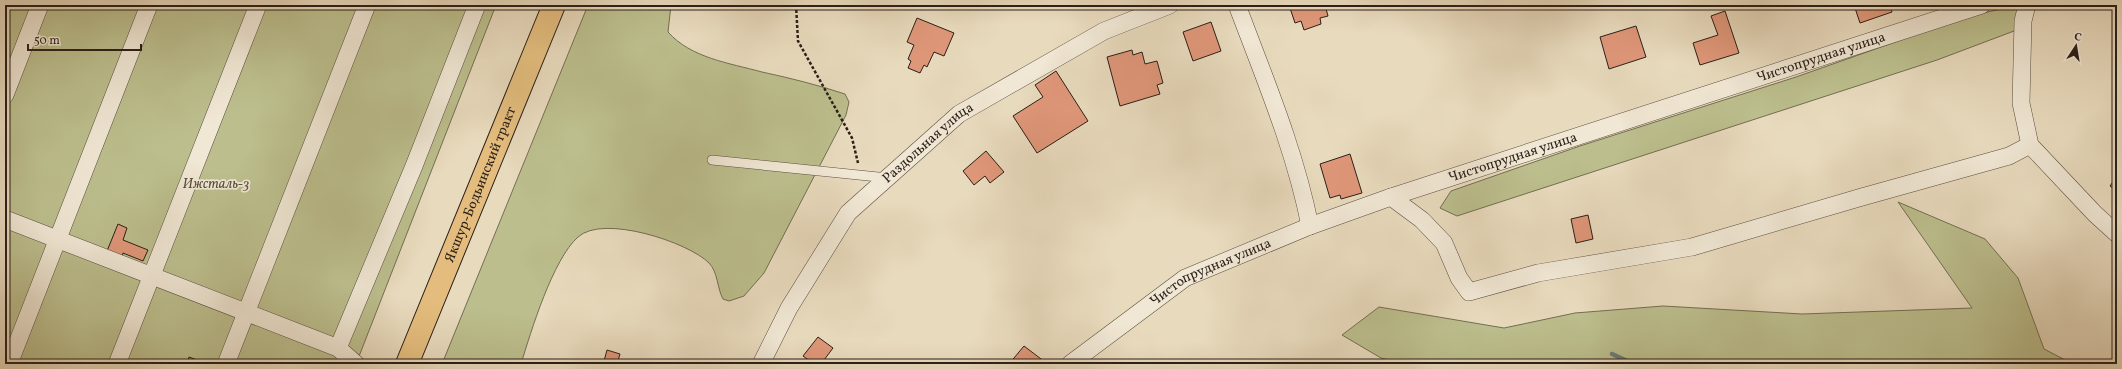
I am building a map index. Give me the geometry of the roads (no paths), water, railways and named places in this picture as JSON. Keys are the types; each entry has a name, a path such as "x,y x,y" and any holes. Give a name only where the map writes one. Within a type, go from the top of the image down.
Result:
{"main road":[{"name":"Якшур-Бодьинский тракт","path":"407,364 554,5"}],"street":[{"path":"5,95 40,5"},
{"path":"9,364 149,5"},
{"path":"117,364 258,5"},
{"path":"226,364 367,5"},
{"path":"338,348 414,166 478,5"},
{"name":"Раздольная улица","path":"761,364 789,308 848,213 959,114 1104,31 1170,5"},
{"path":"1237,5 1272,95 1306,204 1310,226"},
{"name":"Чистопрудная улица","path":"1070,364 1185,278 1310,226 1391,197 1982,5"},
{"path":"2027,5 2023,21 2021,102 2030,145 2095,214 2117,234"},
{"path":"1391,197 1422,220 1444,243 1459,278 1469,292 1538,274 1692,247 2009,156 2030,145"},
{"path":"5,219 338,348 356,364"}],"lane":[{"path":"712,160 888,178"}],"waterway":[{"path":"1612,354 1634,364"}],"park label":[{"name":"Ижсталь-3","path":"216,184"}]}
